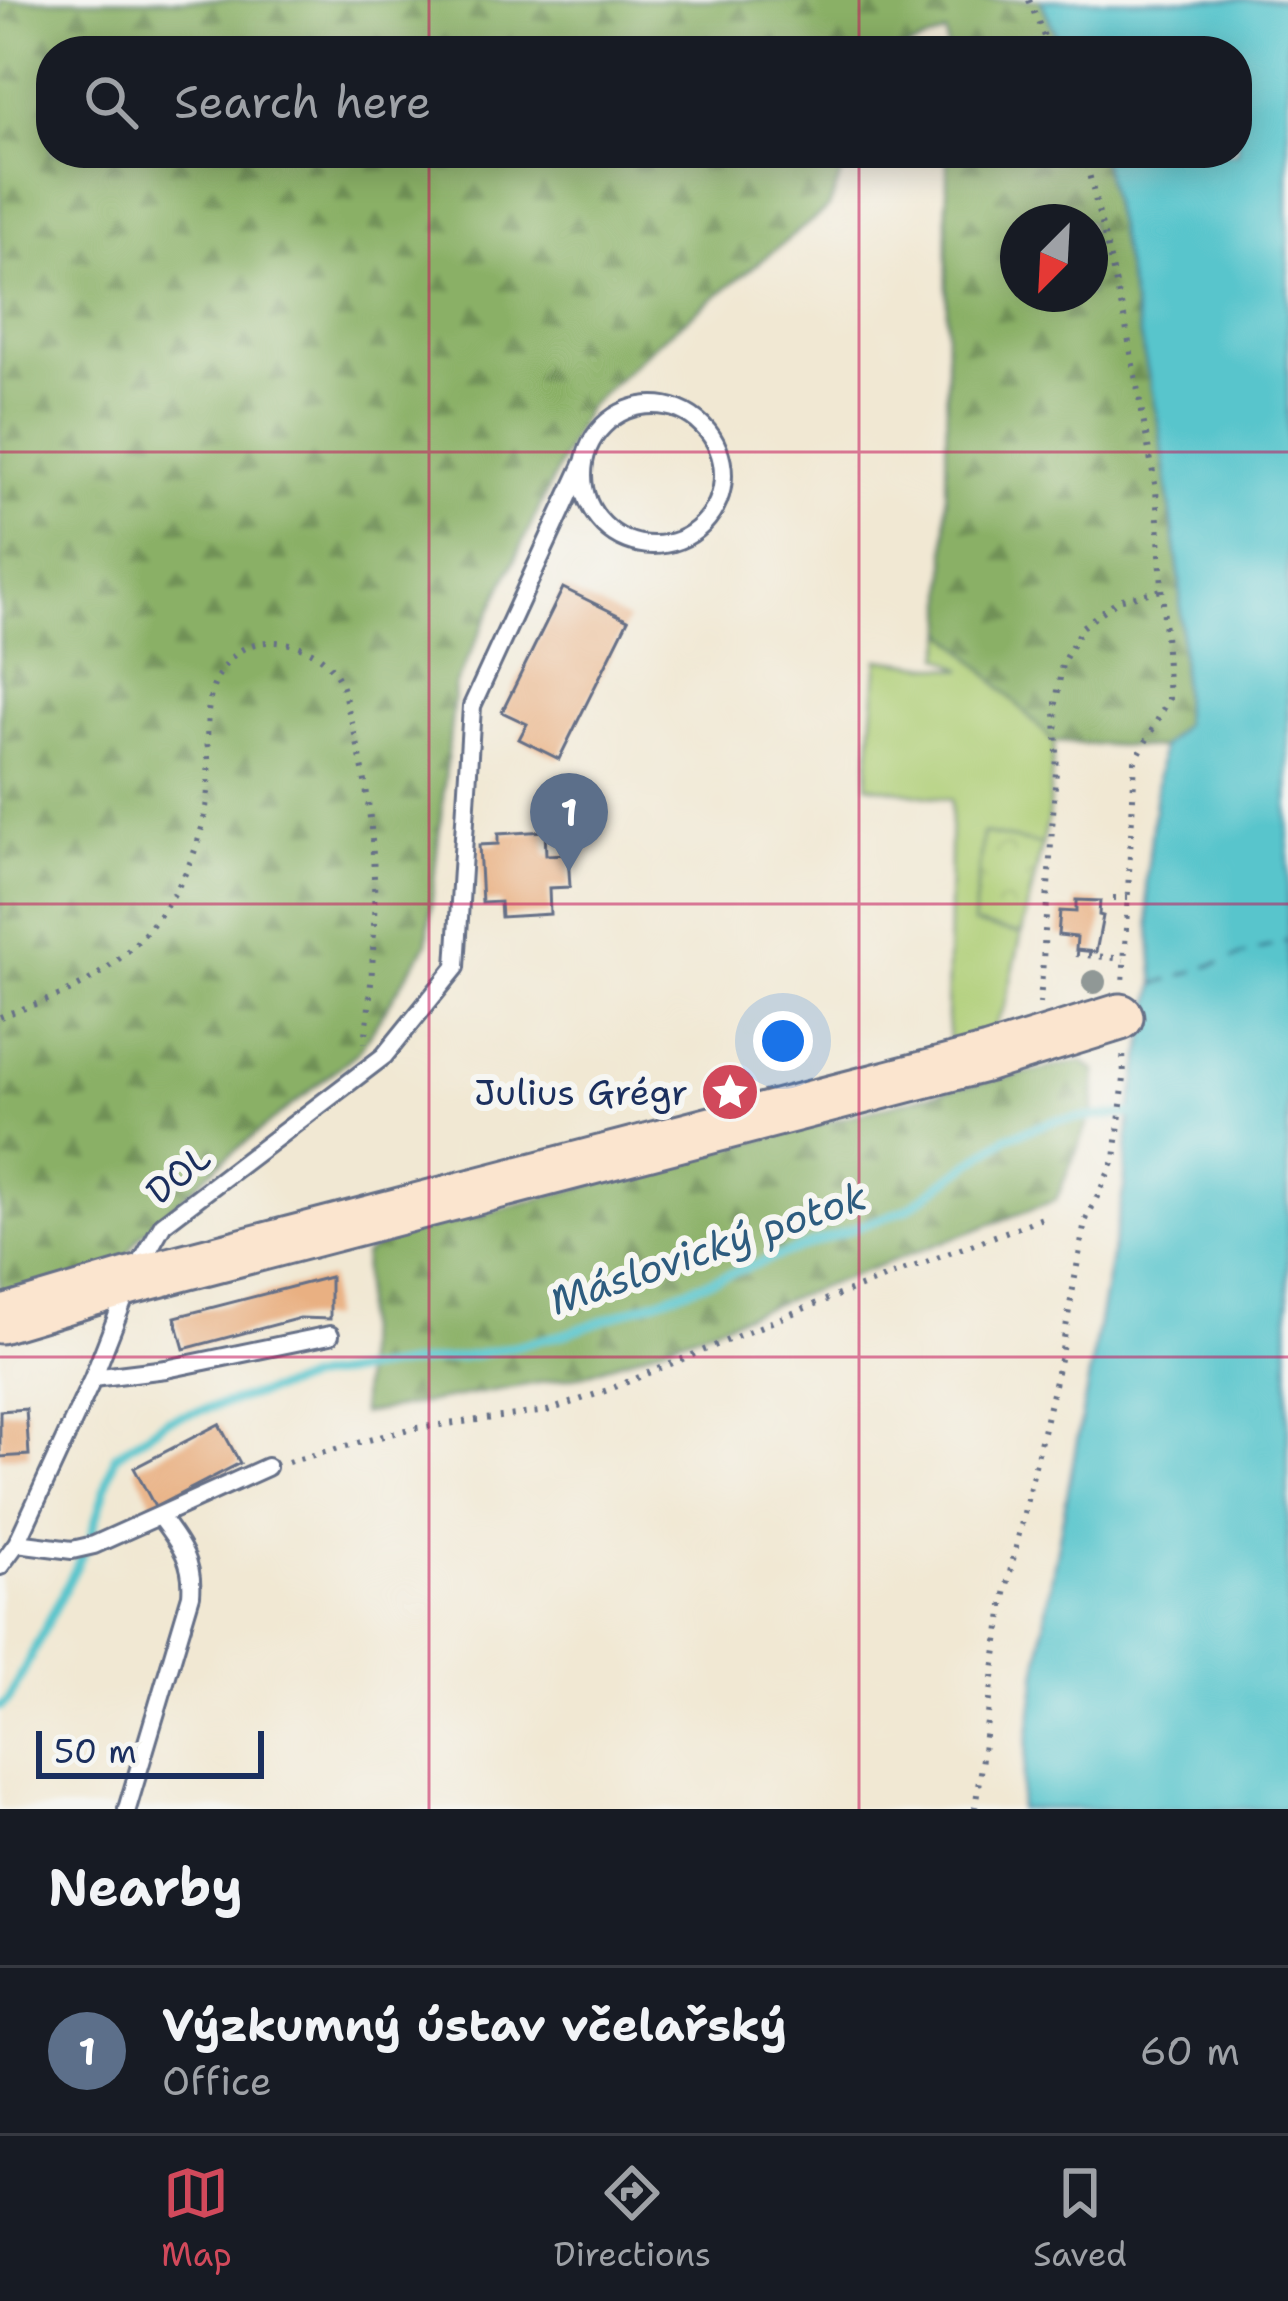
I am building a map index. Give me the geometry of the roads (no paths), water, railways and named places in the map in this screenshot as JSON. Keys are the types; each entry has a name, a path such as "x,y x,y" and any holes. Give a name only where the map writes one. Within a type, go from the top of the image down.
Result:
{"street":[{"path":"0,1320 1120,1017"}],"lane":[{"path":"650,405 674,408 694,418 711,435 721,456 724,480 718,503 692,534 653,545 633,542 599,520 588,502 584,462 592,440 607,422 627,410 650,405"},
{"name":"DOL","path":"0,1566 17,1543 93,1378 131,1281 163,1224 384,1056 456,967 472,706 584,462"},
{"path":"93,1378 166,1370 330,1335"},
{"path":"17,1543 72,1550 94,1545 267,1467"},
{"path":"131,1805 191,1595 193,1570 183,1547 160,1517"}],"water":[{"path":"1041,0 1288,0 1288,1809 1019,1809 1047,1603 1124,1188 1130,1114 1155,984 1146,882 1161,748 1183,724 1180,581 1160,430 1104,168 1252,168 1252,36 1057,36"}],"waterway":[{"name":"Máslovický potok","path":"0,1707 9,1699 90,1540 115,1456 167,1420 318,1377 475,1355 565,1334 907,1209 1007,1137 1057,1120 1130,1114 1141,1119"}],"place":[{"name":"Výzkumný ústav včelařský","path":"569,872"},
{"name":"Julius Grégr","path":"730,1092"}]}
